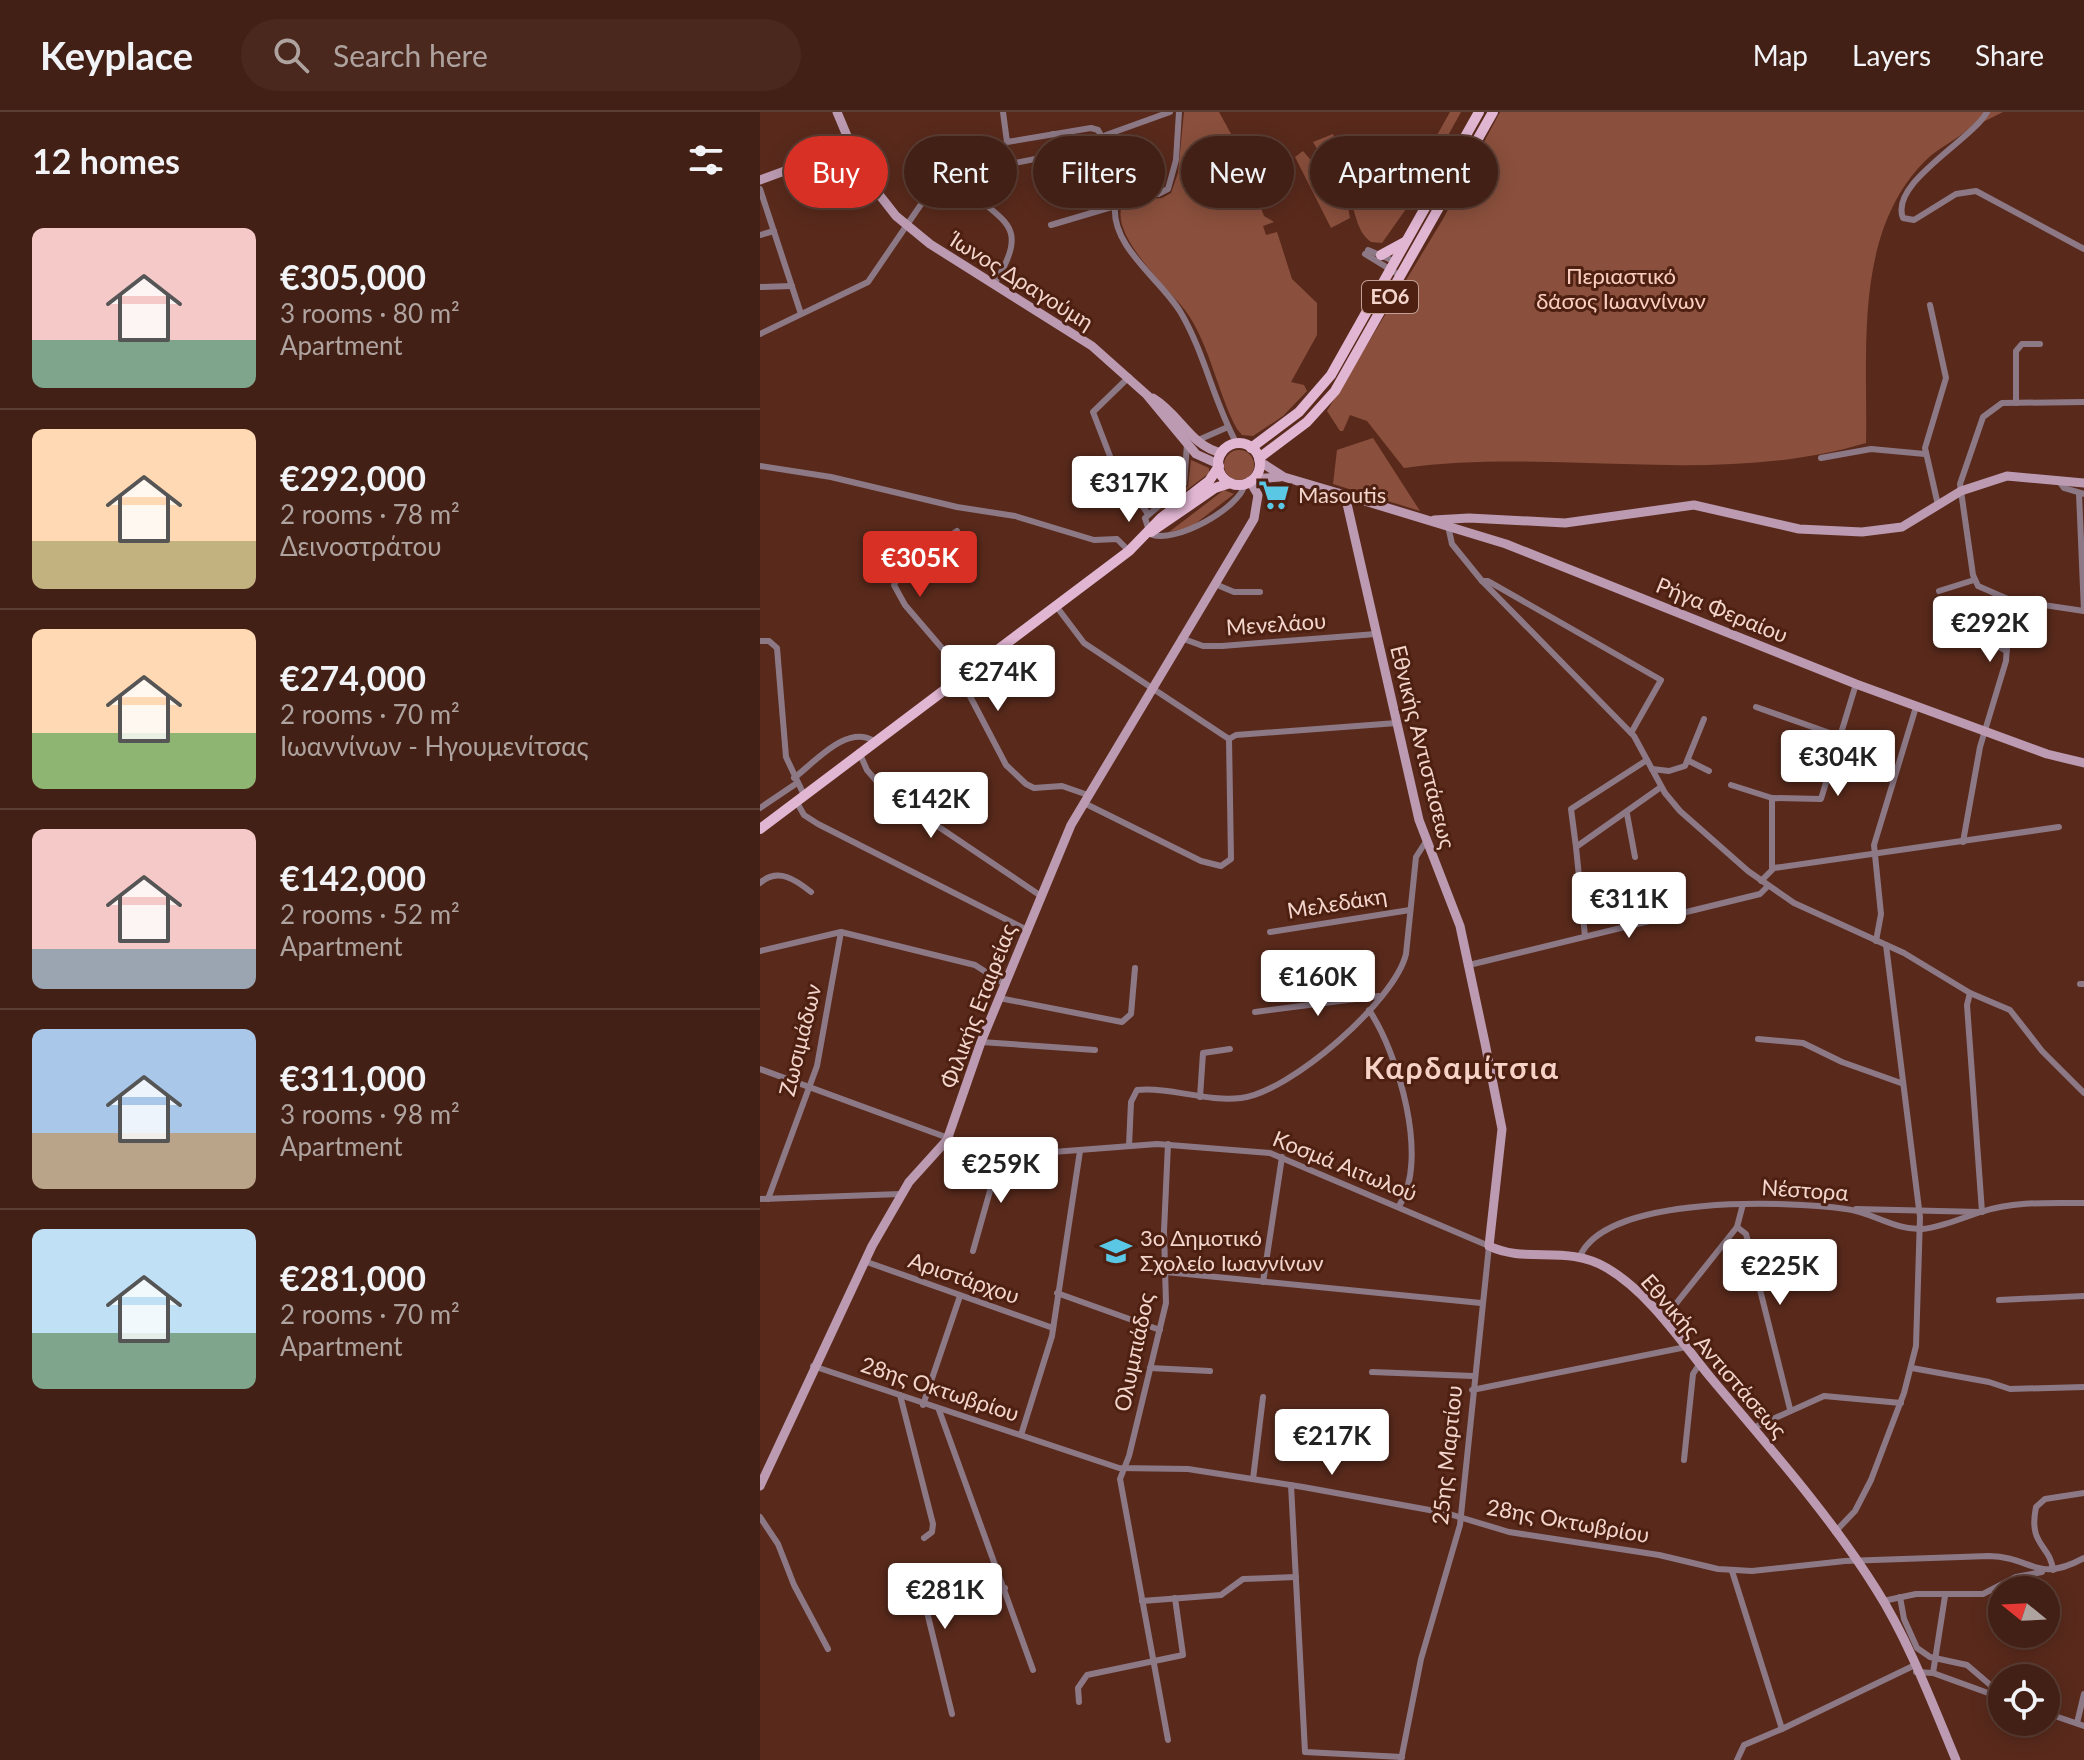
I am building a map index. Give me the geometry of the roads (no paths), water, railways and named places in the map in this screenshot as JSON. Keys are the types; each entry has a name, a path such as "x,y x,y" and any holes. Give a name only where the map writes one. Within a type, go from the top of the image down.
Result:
{"main road":[{"name":"ΕΟ6","path":"1259,460 1307,422 1335,391 1399,269 1409,238 1479,112"},
{"name":"ΕΟ6","path":"1251,448 1299,412 1324,384 1399,269 1493,112"},
{"path":"1381,255 1409,238"},
{"path":"760,829 1129,551 1161,518 1209,481 1220,461 1237,444 1251,448 1259,460 1250,481 1215,488 1165,525 1149,533"},
{"path":"1220,461 1230,483"}],"street":[{"name":"Ίωνος Δραγούμη","path":"837,112 846,136"},
{"path":"1003,112 1007,142 1094,128 1101,136"},
{"path":"1105,136 1170,112"},
{"path":"1165,190 1176,160 1179,112"},
{"path":"1987,112 1980,124 1928,168 1912,187 1903,201 1903,218 1914,220 1956,194 1976,191 2084,249"},
{"path":"1053,134 1063,136"},
{"path":"760,180 784,171"},
{"path":"760,189 801,314"},
{"name":"Ίωνος Δραγούμη","path":"888,205 906,225 1092,346 1129,377 1191,442"},
{"path":"760,334 868,282 917,208"},
{"path":"992,208 1012,240 1011,257 994,284"},
{"path":"1051,225 1108,208"},
{"path":"1115,208 1133,253 1183,316 1237,444"},
{"path":"760,235 774,231"},
{"path":"1366,252 1381,255 1399,269 1366,252"},
{"path":"760,287 792,286"},
{"path":"1930,305 1946,378 1925,454 1938,505"},
{"path":"2016,403 2017,349 2022,344 2040,344"},
{"path":"1129,377 1093,412 1113,464 1148,514"},
{"path":"1975,581 1961,491 1966,462 1983,417 1995,405 2084,402"},
{"path":"1191,442 1228,427"},
{"path":"1191,442 1184,484 1148,514 1144,522 1149,533 1159,537 1193,529 1240,495 1250,481 1284,477"},
{"path":"1191,442 1220,461"},
{"path":"1821,458 1871,449 1925,454"},
{"path":"1259,460 1284,477 1345,495"},
{"path":"760,466 831,477 957,507 1015,516 1094,540 1117,539 1129,551"},
{"path":"1429,521 1469,518 1565,523 1694,505 1799,529 1862,532 1897,529 1961,491 2007,476 2084,483"},
{"path":"1939,591 1975,581 2010,600 2084,611 2081,493 2060,486 2058,480"},
{"name":"Φιλικής Εταιρείας","path":"760,1486 864,1261 901,1194 947,1140 981,1042 1041,896 1086,799 1257,510 1258,491 1250,481"},
{"name":"Ρήγα Φεραίου","path":"1345,495 1572,568 1916,707 2047,754 2084,763"},
{"name":"Εθνικής Αντιστάσεως","path":"1345,495 1425,843 1456,914 1469,965 1502,1129 1489,1246 1505,1252 1580,1256 1623,1279 1663,1320 1835,1532 1883,1601 1956,1760"},
{"path":"1448,526 1452,544 1482,581 1631,733 1661,787 1680,811 1768,886 1816,915 1886,945 2014,1014 2042,1051 2084,1093"},
{"path":"957,531 901,571 894,585 905,605 963,677 1006,765 1026,784 1040,788 1062,786 1190,857 1208,864 1227,865 1232,848 1229,739"},
{"path":"1482,581 1488,581 1661,680 1631,733"},
{"path":"1215,584 1234,592 1260,592"},
{"path":"1963,842 1985,730 2007,651 2010,600"},
{"path":"1056,606 1084,643 1229,739"},
{"path":"1940,635 1972,633 2007,651"},
{"name":"Μενελάου","path":"1181,638 1203,646 1222,646 1376,634"},
{"path":"760,641 769,641 777,648 785,750 804,815 1027,930"},
{"path":"1731,785 1772,798 1821,799 1856,684"},
{"path":"1756,707 1841,737"},
{"path":"1876,941 1881,914 1874,845 1916,707"},
{"path":"1652,769 1671,771 1683,768 1689,761 1704,719"},
{"path":"1229,739 1236,735 1397,723"},
{"path":"760,808 844,739 860,735 874,741"},
{"path":"859,752 867,770 884,790 1041,896"},
{"path":"1585,936 1571,809 1647,760"},
{"path":"1689,761 1709,771"},
{"path":"1576,847 1627,814 1661,787"},
{"path":"1761,881 1772,868 1772,798"},
{"path":"1627,814 1635,857"},
{"path":"1772,868 1874,856 2059,827"},
{"path":"1129,1146 1131,1102 1135,1091 1149,1089 1236,1099 1261,1093 1342,1042 1403,965 1416,857 1425,843"},
{"path":"760,883 766,877 779,875 796,880 811,892"},
{"path":"1469,965 1760,894 1768,886"},
{"name":"Μελεδάκη","path":"1270,932 1410,910"},
{"path":"760,951 841,932 979,966 1006,985"},
{"name":"Ζωσιμάδων","path":"764,1199 809,1088 824,1034 841,932"},
{"path":"1835,1532 1862,1499 1912,1368 1921,1229 1886,945"},
{"path":"999,998 1122,1022 1131,1014 1135,968"},
{"path":"1848,1209 1981,1212 1967,1005 1970,993"},
{"path":"1255,1012 1379,996"},
{"path":"1369,1010 1398,1074 1407,1112 1411,1178 1399,1206"},
{"path":"1758,1039 1803,1043 1842,1062 1901,1083"},
{"path":"981,1042 1095,1050"},
{"path":"1200,1097 1203,1053 1230,1049"},
{"name":"Κοσμά Αιτωλού","path":"760,1069 974,1149 1001,1152 1080,1151 1168,1144 1243,1149 1282,1157 1489,1246"},
{"name":"Ολυμπιάδος","path":"1123,1468 1129,1456 1166,1303 1168,1144"},
{"path":"1021,1435 1053,1328 1080,1151"},
{"path":"973,1251 1001,1152"},
{"path":"1263,1282 1282,1157"},
{"path":"764,1199 901,1194"},
{"name":"Νέστορα","path":"1580,1256 1588,1243 1638,1217 1687,1208 1743,1204 1848,1209 1885,1222 1921,1229 1963,1220 1981,1212 2031,1204 2084,1203"},
{"path":"1663,1320 1737,1227 1743,1204"},
{"path":"1737,1227 1746,1234 1790,1409"},
{"name":"25ης Μαρτίου","path":"1401,1758 1421,1659 1461,1517 1473,1376 1489,1246"},
{"name":"Αριστάρχου","path":"864,1261 1053,1328"},
{"path":"1166,1272 1481,1303"},
{"path":"1057,1293 1160,1330"},
{"path":"923,1405 960,1296"},
{"path":"1999,1300 2084,1296"},
{"path":"1472,1390 1686,1347"},
{"path":"1684,1460 1693,1374 1700,1363"},
{"name":"28ης Οκτωβρίου","path":"813,1366 923,1405 1123,1468 1188,1469 1291,1485 1461,1517 1502,1531 1667,1556 1732,1571 1856,1561 2001,1557 2043,1571"},
{"path":"1150,1368 1210,1371"},
{"path":"1912,1368 1989,1382 2010,1389 2084,1387"},
{"path":"1372,1372 1473,1376"},
{"path":"900,1395 933,1524 932,1532 924,1538"},
{"path":"1753,1428 1790,1409 1829,1396 1901,1403"},
{"path":"1253,1479 1263,1397"},
{"path":"939,1410 1033,1670"},
{"path":"1123,1468 1120,1479 1151,1662 1168,1740"},
{"path":"1291,1485 1305,1752 1401,1758"},
{"path":"2053,1570 2050,1557 2037,1542 2035,1516 2040,1501 2084,1493"},
{"path":"760,1517 778,1544 794,1585 828,1649"},
{"path":"1883,1601 1900,1597 1983,1594 2016,1577 2053,1570 2084,1558"},
{"path":"1732,1571 1782,1729"},
{"path":"1142,1601 1221,1595 1243,1579 1296,1577"},
{"path":"952,1714 927,1612 935,1604 1005,1588"},
{"path":"1933,1673 1945,1596"},
{"path":"1900,1597 1913,1643 1924,1654 1967,1665 1988,1684"},
{"path":"1079,1702 1078,1688 1087,1675 1183,1655 1175,1598"},
{"path":"1737,1760 1739,1749 1744,1745 1915,1669 1988,1691"},
{"path":"2060,1718 2080,1724 2084,1694"}],"place":[{"name":"Masoutis","path":"1274,495"},
{"name":"3ο Δημοτικό Σχολείο Ιωαννίνων","path":"1116,1251"}],"district":[{"name":"Καρδαμίτσια","path":"1462,1069"}],"park label":[{"name":"Περιαστικό δάσος Ιωαννίνων","path":"1621,288"}]}
